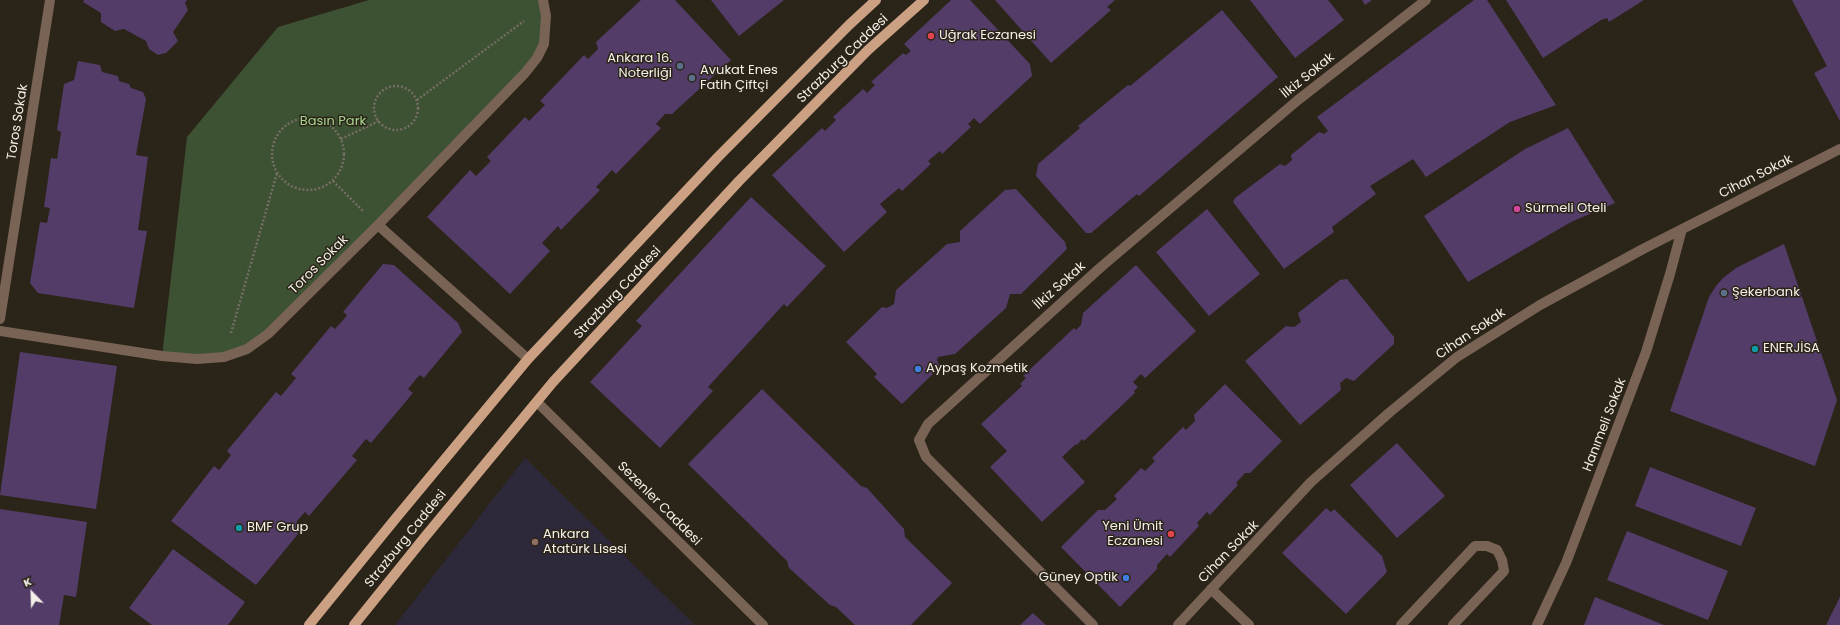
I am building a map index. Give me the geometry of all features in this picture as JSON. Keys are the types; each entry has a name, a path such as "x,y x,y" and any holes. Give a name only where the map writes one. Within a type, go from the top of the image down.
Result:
{"main road":[{"name":"Strazburg Caddesi","path":"309,625 528,359 718,157 848,25 876,0"},
{"name":"Strazburg Caddesi","path":"354,625 537,402 739,181 868,50 924,0"}],"street":[{"name":"Toros Sokak","path":"0,319 50,0"},
{"name":"İlkiz Sokak","path":"1093,625 926,457 919,440 928,424 1101,267 1298,100 1426,0"},
{"name":"Toros Sokak","path":"0,331 162,356 197,359 224,357 247,349 268,334 378,225 536,58 544,44 546,16 544,3"},
{"name":"Cihan Sokak","path":"1178,625 1311,482 1390,412 1457,357 1540,305 1682,229 1840,149"},
{"path":"378,225 528,359"},
{"name":"Hanımeli Sokak","path":"1537,625 1566,563 1646,352 1682,229"},
{"name":"Sezenler Caddesi","path":"537,402 763,625"},
{"path":"1401,625 1475,546 1487,546 1497,550 1502,560 1504,571 1453,625"},
{"path":"1211,589 1249,625"}],"path":[{"path":"417,100 544,3"},
{"path":"394,86 408,89 417,100 417,114 408,126 395,129 388,127 379,121 375,111 375,104 377,97 387,88 394,86"},
{"path":"304,118 315,118 326,122 335,129 341,139 344,150 344,161 340,172 333,181 322,188 309,190 297,189 286,183 277,173 272,162 272,149 276,137 283,127 293,121 304,118"},
{"path":"341,139 379,121"},
{"path":"224,357 277,173"},
{"path":"333,181 378,225"}],"shaded area":[{"name":"Ankara Atatürk Lisesi","path":"525,458 695,625 395,625"}],"green space":[{"name":"Basın Park","path":"369,0 543,0 546,16 537,58 268,334 224,357 162,356 187,137 278,27"}],"building":[{"path":"84,0 187,0 185,3 188,10 173,32 178,41 166,53 158,55 149,49 146,41 124,29 115,31 101,22 101,13 83,2"},
{"path":"641,0 675,0 731,60 672,114 665,114 656,124 661,128 616,174 612,170 596,187 600,190 561,230 558,226 542,243 550,251 510,294 427,217 470,170 476,176 491,161 487,157 525,117 529,121 545,105 540,101 584,55 588,59 598,49 596,42"},
{"path":"711,0 784,0 739,36"},
{"path":"951,0 970,0 1030,64 1032,76 980,124 974,118 968,124 971,127 942,154 940,151 928,161 931,164 902,191 899,188 880,204 887,212 844,252 772,175 822,128 825,131 836,120 833,117 863,89 867,93 875,85 871,82 903,53 906,55 911,51 904,44"},
{"path":"995,0 1115,0 1107,7 1111,10 1051,63"},
{"path":"1250,0 1328,0 1344,20 1295,58"},
{"path":"1362,0 1372,0 1365,5"},
{"path":"1474,0 1487,0 1556,105 1510,122 1426,177 1413,159 1370,186 1376,194 1332,227 1334,232 1284,269 1233,202 1235,198 1280,164 1285,166 1292,160 1291,155 1319,132 1324,134 1328,131 1317,117"},
{"path":"1506,0 1644,0 1609,22 1607,18 1601,20 1543,58"},
{"path":"1792,0 1840,0 1840,121 1814,73 1827,66"},
{"path":"1222,10 1278,77 1139,196 1137,194 1091,233 1086,233 1036,176 1038,164 1080,128 1078,126 1128,85 1130,86"},
{"path":"78,61 100,65 102,72 118,76 119,81 129,84 131,88 143,92 146,99 136,155 148,157 138,230 147,231 134,308 38,293 30,283 40,222 47,223 50,208 44,207 51,158 57,159 61,132 57,130 64,84 74,80"},
{"name":"Sürmeli Oteli","path":"1568,128 1615,203 1571,222 1468,282 1424,216 1525,149"},
{"path":"1016,189 1065,242 1067,249 1021,294 1010,294 1006,308 955,354 938,357 937,360 940,367 902,404 874,377 877,374 846,342 882,307 887,308 894,304 896,290 947,244 960,242 960,231 1005,190"},
{"path":"751,197 826,266 787,307 784,304 708,387 713,391 660,448 590,382 642,326 636,321"},
{"path":"1207,209 1260,274 1209,316 1156,252"},
{"name":"ENERJİSA","path":"1784,244 1837,400 1815,466 1670,411 1709,297 1716,286 1723,278 1736,268"},
{"path":"383,264 394,265 458,323 462,332 424,378 420,375 416,379 408,389 413,393 371,443 366,439 352,456 357,460 309,516 305,512 297,521 298,534 256,585 171,521 214,466 219,470 231,455 227,451 276,392 281,396 296,378 291,374 331,326 335,329 344,319 347,315 343,312"},
{"path":"1136,265 1196,331 1145,378 1141,374 1133,382 1138,387 1134,391 1135,393 1084,441 1082,439 1062,457 1085,482 1042,522 990,467 1007,451 981,424 1022,386 1020,384 1026,378 1023,376 1074,328 1076,330 1081,325 1083,313"},
{"path":"1347,279 1394,337 1394,344 1354,381 1346,378 1340,383 1341,390 1300,425 1245,361 1286,326 1294,327 1301,322 1298,313 1340,280"},
{"path":"20,352 117,366 96,509 0,495"},
{"path":"1225,384 1282,441 1250,473 1245,473 1236,483 1238,485 1210,515 1207,512 1197,523 1199,526 1170,557 1167,554 1157,565 1157,569 1120,607 1061,547 1098,510 1105,510 1117,499 1114,496 1141,468 1145,471 1155,461 1152,458 1183,427 1186,430 1195,421 1194,415"},
{"path":"762,389 861,486 867,488 904,529 905,537 952,583 911,625 855,625 836,607 830,605 789,568 787,561 688,464"},
{"path":"1397,443 1445,496 1397,538 1350,485"},
{"path":"1650,467 1756,508 1741,546 1635,506"},
{"path":"1326,508 1331,512 1334,509 1382,556 1387,572 1346,614 1282,553"},
{"path":"0,509 87,522 76,597 64,595 59,625 0,625"},
{"path":"1627,531 1728,571 1708,620 1607,580"},
{"path":"173,549 245,602 228,625 152,625 129,608"},
{"path":"1595,597 1664,625 1584,625"},
{"path":"1840,597 1840,625 1826,625"},
{"path":"1033,613 1046,625 1020,625"}],"place":[{"name":"Uğrak Eczanesi","path":"931,36"},
{"name":"Ankara 16. Noterliği","path":"680,66"},
{"name":"Avukat Enes Fatih Çiftçi","path":"692,78"},
{"name":"Sürmeli Oteli","path":"1517,209"},
{"name":"Şekerbank","path":"1724,293"},
{"name":"ENERJİSA","path":"1755,349"},
{"name":"Aypaş Kozmetik","path":"918,369"},
{"name":"BMF Grup","path":"239,528"},
{"name":"Yeni Ümit Eczanesi","path":"1171,534"},
{"name":"Ankara Atatürk Lisesi","path":"535,542"},
{"name":"Güney Optik","path":"1126,578"}]}
